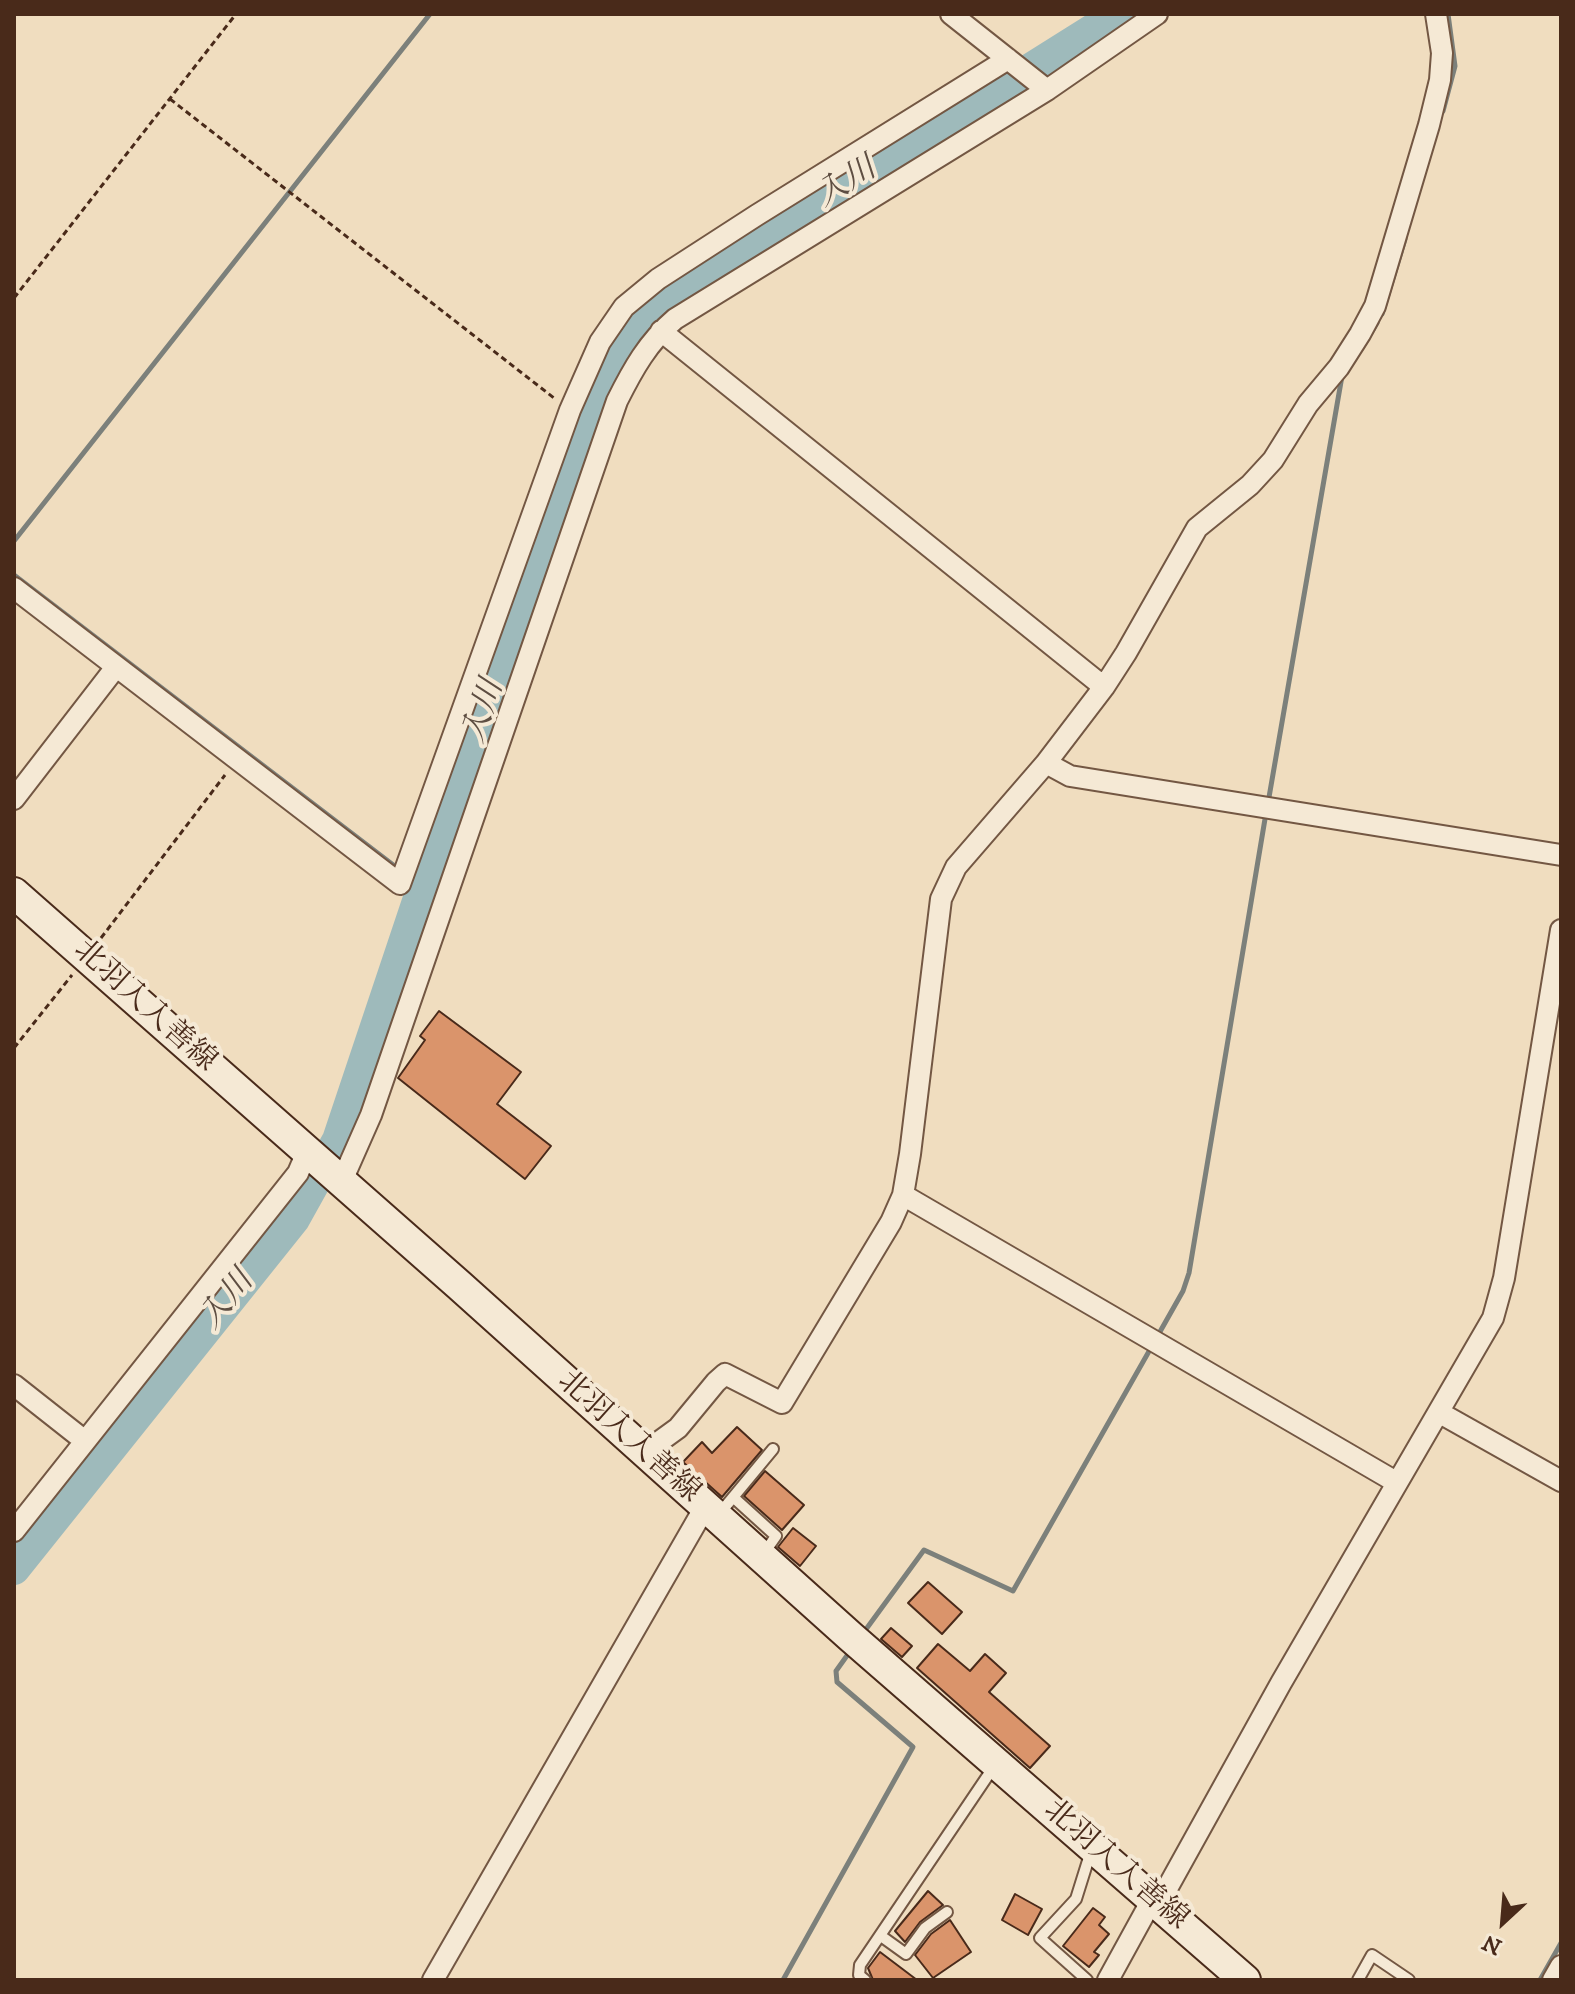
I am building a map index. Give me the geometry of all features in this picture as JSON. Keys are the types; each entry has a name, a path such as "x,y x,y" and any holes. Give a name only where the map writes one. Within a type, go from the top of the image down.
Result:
{"main road":[{"name":"北羽入入善線","path":"14,893 645,1452 718,1507 761,1557 1245,1980"}],"street":[{"path":"951,14 1047,90"},
{"path":"338,1181 371,1115 617,401 636,362 675,319 1047,90 1157,14"},
{"path":"645,1452 678,1428 725,1374 782,1403 891,1222 903,1195 941,899 956,867 1046,763 1104,687 1197,528 1250,485 1273,460 1308,404 1339,367 1375,306 1440,80 1442,53 1436,14"},
{"path":"14,588 400,884 570,410 600,342 624,307 658,279 757,215 1008,59"},
{"path":"661,331 1104,687"},
{"path":"14,799 116,667"},
{"path":"1046,763 1070,776 1561,855"},
{"path":"1108,1980 1493,1318 1504,1278 1561,930"},
{"path":"14,1531 310,1155"},
{"path":"903,1195 1396,1482"},
{"path":"14,1385 85,1441"},
{"path":"1440,1413 1561,1481"},
{"path":"433,1980 718,1507"},
{"path":"1553,1980 1561,1966"}],"lane":[{"path":"718,1507 773,1449"},
{"path":"865,1980 859,1975 860,1965 996,1763"},
{"path":"1087,1980 1040,1938 1076,1899 1093,1847"},
{"path":"881,1936 906,1954 925,1928 947,1912"},
{"path":"1358,1980 1372,1955 1409,1980"}],"path":[{"path":"14,298 236,14"},
{"path":"170,99 570,410"},
{"path":"14,1048 237,760"}],"building":[{"path":"439,1011 521,1072 497,1104 551,1146 525,1179 398,1078 425,1040 420,1036"},
{"path":"737,1427 762,1450 722,1497 683,1462 702,1442 712,1453"},
{"path":"765,1471 804,1505 782,1530 744,1496"},
{"path":"793,1528 816,1546 800,1566 778,1547"},
{"path":"928,1582 962,1612 942,1634 908,1603"},
{"path":"891,1628 912,1646 902,1657 881,1639"},
{"path":"938,1644 970,1671 985,1654 1006,1673 989,1692 1050,1746 1030,1768 917,1668"},
{"path":"928,1891 943,1905 920,1922 905,1942 895,1931"},
{"path":"1015,1894 1042,1909 1028,1935 1002,1920"},
{"path":"1093,1908 1105,1917 1099,1925 1109,1934 1094,1952 1099,1955 1089,1967 1063,1946"},
{"path":"950,1920 971,1952 933,1978 915,1955 931,1934"},
{"path":"880,1952 917,1980 873,1980 868,1968"}],"waterway":[{"path":"14,541 430,14"},
{"name":"入川","path":"14,1569 294,1219 338,1140 475,731 597,384 623,339 669,296 1118,14"},
{"path":"1443,111 1455,66 1448,14"},
{"path":"1382,314 1405,239"},
{"path":"1362,348 1377,323"},
{"path":"1268,803 1342,376"},
{"path":"14,575 401,871"},
{"path":"1157,1337 1183,1291 1189,1273 1266,813"},
{"path":"409,877 423,887"},
{"path":"864,1632 924,1550 1013,1591 1152,1346"},
{"path":"783,1980 913,1747 837,1682 836,1671 851,1650"},
{"path":"1540,1980 1561,1943"}]}
